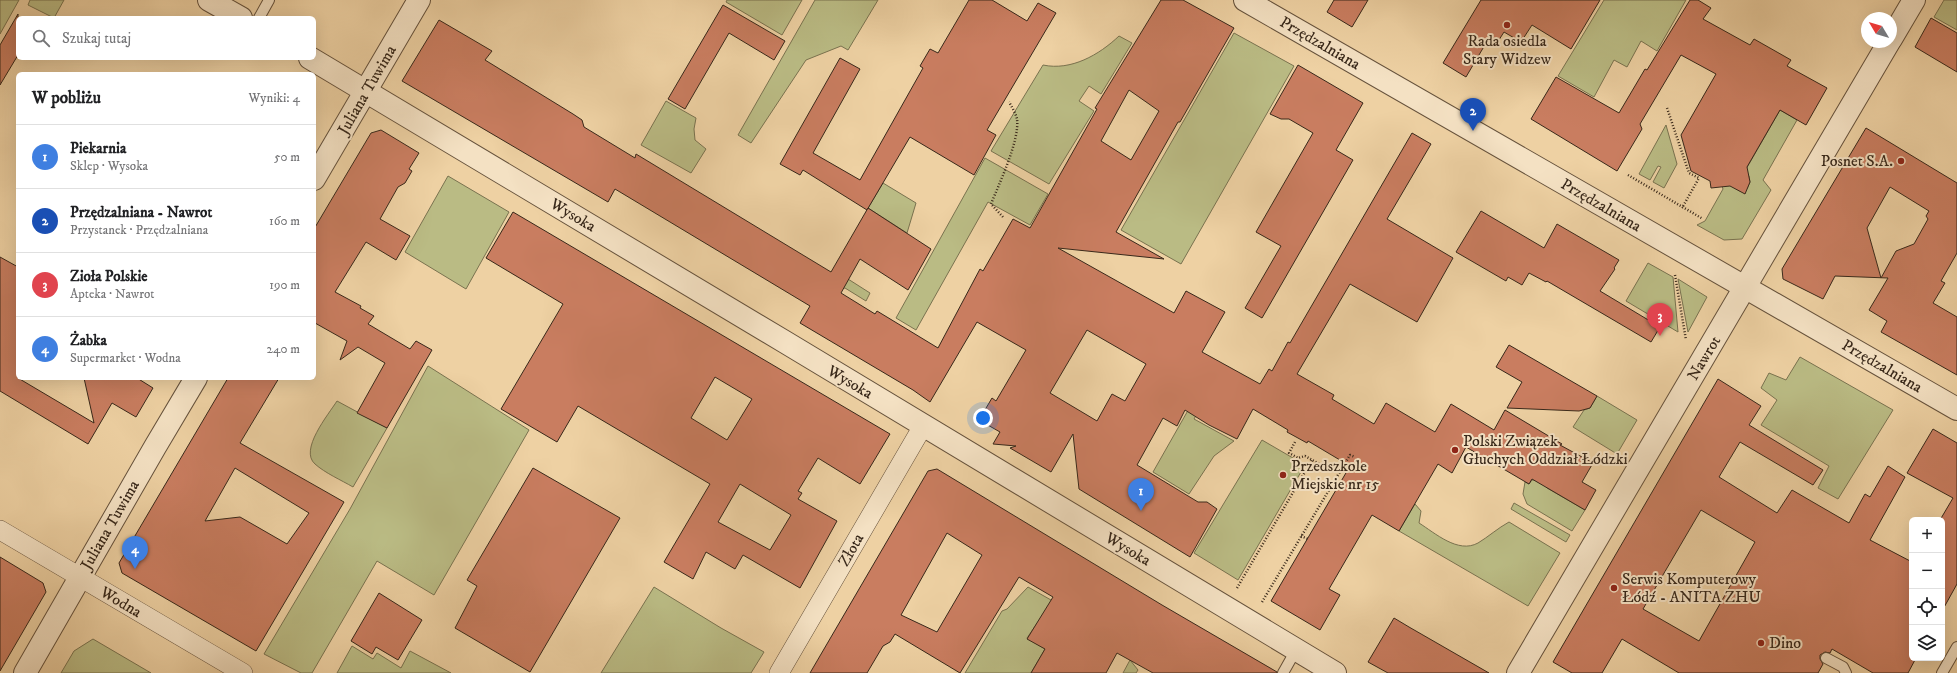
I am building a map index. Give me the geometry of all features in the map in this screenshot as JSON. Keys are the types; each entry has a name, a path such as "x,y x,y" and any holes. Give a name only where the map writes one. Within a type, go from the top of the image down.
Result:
{"street":[{"path":"209,0 237,16"},
{"name":"Juliana Tuwima","path":"316,176 419,0"},
{"name":"Przędzalniana","path":"1245,0 1957,409"},
{"path":"1897,29 1914,0"},
{"name":"Nawrot","path":"1518,673 1885,48"},
{"name":"Wysoka","path":"313,60 1334,673"},
{"name":"Juliana Tuwima","path":"25,673 195,380"},
{"name":"Złota","path":"779,673 923,426"},
{"name":"Wodna","path":"0,530 80,577 231,670"}],"lane":[{"path":"260,16 269,0"},
{"path":"1942,673 1957,647"},
{"path":"1283,673 1296,650"},
{"path":"1826,658 1843,667 1846,673"}],"path":[{"path":"1003,217 991,204 1006,166 1017,128 1017,118 1009,102"},
{"path":"1667,108 1689,173 1700,178 1682,208"},
{"path":"1628,175 1702,219"},
{"path":"1675,275 1686,342"},
{"path":"1295,442 1289,453 1298,458 1305,456 1323,466"},
{"path":"1264,598 1350,455 1355,457"},
{"path":"1236,590 1312,460"},
{"path":"1301,536 1308,539"}],"green space":[{"path":"0,0 19,0 0,34"},
{"path":"30,0 64,0 55,16 50,16 28,5"},
{"path":"727,0 802,0 782,35 726,2"},
{"path":"815,0 878,0 848,50 841,46 806,60 751,143 738,135"},
{"path":"1604,0 1686,0 1657,51 1641,41 1627,67 1614,60 1594,97 1558,76"},
{"path":"1944,0 1957,0 1957,30 1934,17"},
{"path":"1234,33 1294,66 1181,264 1121,230"},
{"path":"1119,36 1132,43 1101,94 1089,86 1079,101 1094,111 1049,184 991,151 1043,65 1064,66 1084,60 1103,49"},
{"path":"666,101 696,118 694,129 695,140 706,149 691,173 641,145"},
{"path":"1780,110 1797,120 1763,180 1771,190 1742,239 1724,240 1697,225 1705,221 1723,189 1719,178 1740,191 1747,189 1750,182 1749,176 1742,172 1745,171"},
{"path":"1666,125 1677,164 1664,188 1653,182 1661,167 1658,166 1650,180 1639,174"},
{"path":"985,158 1048,194 1030,225 988,202 916,330 896,318"},
{"path":"448,176 509,212 466,289 405,252"},
{"path":"883,183 916,203 907,233 868,208"},
{"path":"1648,263 1673,277 1678,332 1626,301"},
{"path":"848,279 870,293 866,301 845,288 837,290"},
{"path":"1678,279 1707,297 1688,332"},
{"path":"1800,357 1893,410 1838,499 1818,488 1829,466 1761,425 1777,400 1761,388 1769,373 1786,380"},
{"path":"428,366 529,430 434,595 377,561 312,673 301,673 264,654 350,509"},
{"path":"1203,384 1212,389 1194,419 1234,441 1214,456 1189,494 1153,472"},
{"path":"1597,396 1637,420 1617,454 1573,427 1584,410 1590,408"},
{"path":"337,401 387,428 353,487 323,470 315,464 311,458 310,450 317,432"},
{"path":"1262,440 1305,465 1238,580 1194,553"},
{"path":"1532,480 1543,480 1547,488 1585,510 1572,531 1527,504 1523,494 1525,482 1529,484"},
{"path":"1514,503 1570,535 1566,542 1511,509"},
{"path":"1415,504 1421,511 1419,523 1439,537 1455,544 1470,546 1478,543 1509,522 1560,553 1528,606 1399,531"},
{"path":"654,587 721,628 764,652 751,673 601,673"},
{"path":"1028,587 1051,600 1051,603 1027,638 1045,649 1031,673 965,673 1002,611 1007,609"},
{"path":"93,639 151,673 61,673 74,651"},
{"path":"352,646 373,659 377,653 401,668 410,651 451,673 337,673"},
{"path":"1130,660 1138,670 1136,673 1123,673"}],"building":[{"path":"969,0 992,0 1027,21 1038,3 1056,13 987,130 996,135 974,175 910,137 867,210 803,170 800,175 780,164 840,58 860,69 813,153 860,180 923,68 920,66 930,49 938,53"},
{"path":"1161,0 1183,0 1234,28 1180,122 1178,122 1116,232 1164,259 1058,248 1174,313 1186,291 1225,312 1202,352 1260,384 1269,369 1272,371 1288,342 1290,343 1412,133 1431,144 1387,219 1453,258 1417,322 1350,284 1297,374 1334,395 1332,399 1374,424 1386,403 1435,432 1451,404 1494,430 1505,410 1562,444 1560,445 1593,463 1582,482 1596,490 1585,510 1532,479 1529,484 1466,447 1452,473 1438,464 1399,531 1372,515 1329,589 1340,595 1320,630 1271,601 1350,466 1308,441 1307,443 1287,432 1288,430 1253,409 1237,439 1209,425 1185,410 1177,426 1163,418 1137,465 1198,502 1207,502 1217,509 1190,557 1079,489 1073,434 1051,472 1010,448 1016,446 993,444 1000,432 979,420 992,398 996,401 1026,350 977,322 930,402 913,390 800,323 810,306 615,189 608,202 402,81 439,20 492,51 485,60 582,120 584,127 635,158 636,154 831,272 868,208 931,249 908,290 860,259 841,293 875,314 877,311 938,348 980,269 983,271 1013,219 1030,228 1097,109 1095,108","holes":["1129,90 1159,111 1131,160 1101,141","1087,330 1146,364 1125,401 1112,394 1097,421 1050,393"]},
{"path":"1334,0 1368,0 1352,27 1327,12"},
{"path":"1481,0 1600,0 1571,49 1532,25 1521,42 1504,32 1497,43 1489,38 1466,77 1443,63"},
{"path":"1690,0 1698,0 1711,8 1703,19 1750,45 1754,39 1791,60 1787,66 1827,88 1806,125 1780,110 1747,167 1750,182 1745,194 1730,186 1711,188 1710,181 1691,171 1681,135 1716,74 1681,55 1640,124 1642,129 1617,171 1531,119 1556,77 1619,113 1645,69 1647,70"},
{"path":"723,5 785,41 774,60 729,33 685,109 668,99"},
{"path":"16,17 16,58 0,85 0,45"},
{"path":"1931,18 1957,33 1957,72 1915,47"},
{"path":"1298,65 1363,103 1336,150 1353,160 1262,318 1245,308 1281,246 1256,232 1313,133 1289,119 1281,119 1270,114"},
{"path":"1866,128 1957,183 1957,253 1941,281 1945,283 1933,303 1957,317 1957,375 1881,332 1887,321 1869,310 1888,278 1881,278 1835,276 1823,299 1783,279 1782,269","holes":["1890,187 1929,211 1926,216 1928,219 1914,244 1896,251 1881,278 1867,228"]},
{"path":"381,130 419,153 409,169 412,171 405,183 398,187 380,219 410,236 396,260 366,242 335,292 361,306 360,308 374,316 368,324 410,349 416,341 432,350 387,428 357,413 385,363 358,347 340,360 347,341 316,324 316,226 371,133"},
{"path":"1481,211 1544,248 1557,224 1619,260 1614,268 1615,269 1600,291 1660,327 1651,342 1547,281 1546,282 1529,273 1522,285 1508,277 1506,281 1456,252"},
{"path":"513,212 890,434 860,484 818,458 798,491 802,493 798,499 837,521 800,588 743,555 735,569 706,552 693,579 664,562 710,484 578,406 557,442 501,409 563,304 486,258","holes":["715,377 752,399 727,440 691,418","740,484 791,515 770,550 718,522"]},
{"path":"0,257 16,266 16,380 21,380 94,423 84,380 140,380 153,388 136,417 112,403 88,444 0,391"},
{"path":"1509,345 1597,396 1590,408 1579,411 1507,408 1522,382 1496,367"},
{"path":"1718,379 1761,406 1749,425 1823,470 1813,485 1740,442 1719,477 1777,513 1792,490 1849,523 1865,494 1870,497 1888,466 1905,477 1870,540 1909,560 1909,661 1914,661 1908,673 1873,673 1832,649 1830,653 1825,652 1820,655 1820,659 1823,664 1818,673 1679,673 1622,639 1602,673 1572,673 1553,662","holes":["1701,510 1755,542 1699,641 1643,609"]},
{"path":"227,380 278,380 240,443 344,502 256,651 122,573 119,563","holes":["235,468 309,513 287,544 240,517 205,521"]},
{"path":"1933,429 1957,443 1957,584 1945,606 1945,517 1942,517 1953,498 1907,473"},
{"path":"533,468 620,518 530,672 455,628 477,586 467,580"},
{"path":"937,469 1277,673 1153,673 1117,653 1106,673 1031,673 1045,649 1027,639 1053,597 1019,577 960,673 895,634 890,642 883,646 867,673 810,673 928,471","holes":["947,533 982,555 937,632 901,615"]},
{"path":"0,557 43,583 46,592 0,671"},
{"path":"379,593 422,620 398,660 376,647 372,654 351,641"},
{"path":"1394,618 1489,673 1388,673 1368,662"}],"place":[{"name":"Rada osiedla Stary Widzew","path":"1507,25"},
{"name":"Przędzalniana - Nawrot","path":"1473,131"},
{"name":"Posnet S.A.","path":"1901,161"},
{"name":"Zioła Polskie","path":"1660,336"},
{"name":"Polski Związek Głuchych Oddział Łódzki","path":"1455,450"},
{"name":"Przedszkole Miejskie nr 15","path":"1283,475"},
{"name":"Piekarnia","path":"1141,511"},
{"name":"Żabka","path":"135,569"},
{"name":"Serwis Komputerowy Łódź - ANITA ZHU","path":"1614,588"},
{"name":"Dino","path":"1761,643"}]}
